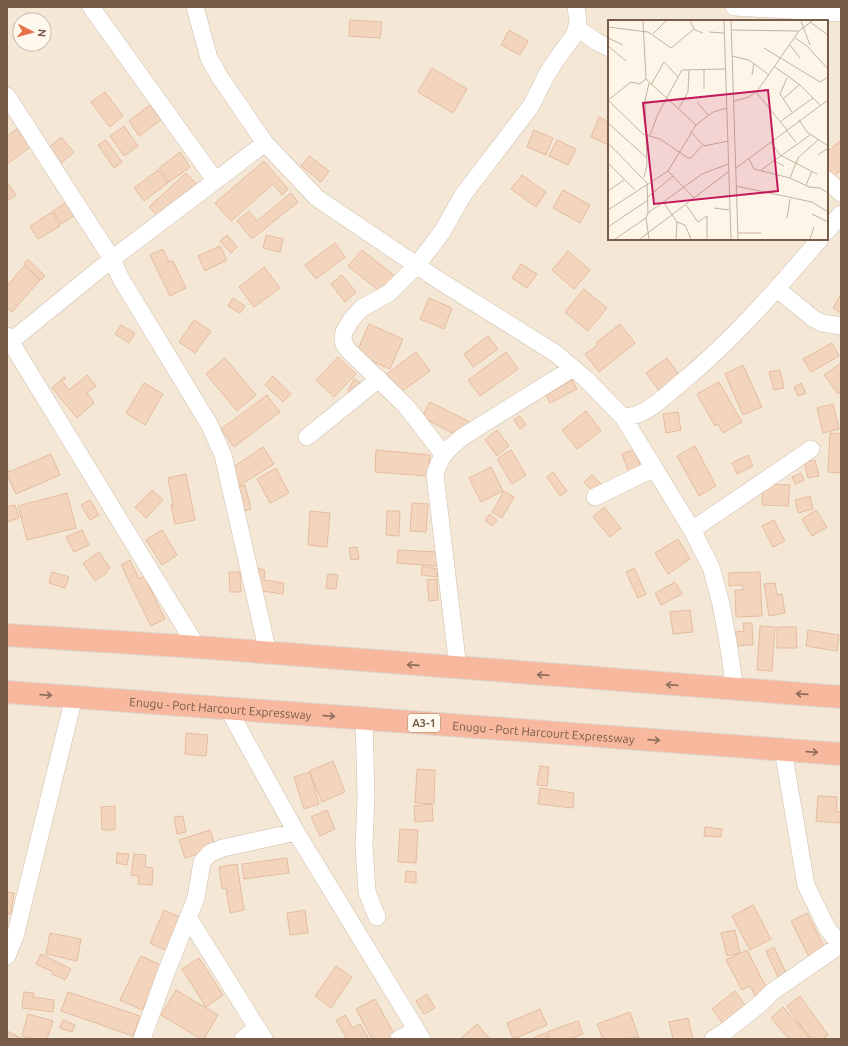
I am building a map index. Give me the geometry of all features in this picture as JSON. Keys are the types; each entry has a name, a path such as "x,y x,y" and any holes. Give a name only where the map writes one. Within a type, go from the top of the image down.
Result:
{"highway":[{"path":"7,635 197,647 268,654 841,697"},
{"name":"Enugu - Port Harcourt Expressway","path":"7,692 841,754"}],"street":[{"path":"91,7 215,180"},
{"path":"195,7 209,58 219,76 265,143 317,198 440,281 555,353 586,379 623,417 692,530 710,567 721,604 735,690"},
{"path":"443,454 406,406 348,350 344,344 344,332 351,320 362,308 389,293 417,265 442,232 463,194 532,106 546,76 575,34 578,21 576,7"},
{"path":"734,7 841,13"},
{"path":"577,28 597,42 608,48"},
{"path":"7,96 112,259 121,279 210,424 223,455 268,654"},
{"path":"197,647 9,339 265,143"},
{"path":"828,181 841,193"},
{"path":"828,230 841,214"},
{"path":"623,417 639,414 660,401 697,370 739,330 819,240"},
{"path":"777,289 814,319 822,323 841,326"},
{"path":"458,668 436,474 438,464 443,454 450,446 464,436 573,368"},
{"path":"308,437 379,379"},
{"path":"692,530 811,449"},
{"path":"595,497 654,468"},
{"path":"7,956 14,937 74,697"},
{"path":"228,709 296,832 419,1034 399,1039"},
{"path":"364,719 366,796 365,854 367,892 377,917"},
{"path":"712,1039 726,1031 760,1004 772,992 840,945 827,928 806,885 783,750"},
{"path":"142,1039 167,970 196,898 202,862 210,853 223,848 296,832"},
{"path":"188,918 261,1033 243,1039"}],"shaded area":[{"path":"7,7 841,7 841,1039 7,1039"}],"building":[{"path":"350,20 382,22 380,38 349,36"},
{"path":"509,30 528,41 520,55 501,45"},
{"path":"432,68 467,89 453,113 418,92"},
{"path":"105,92 123,116 110,127 91,102"},
{"path":"150,105 161,120 139,136 129,121"},
{"path":"599,117 608,122 608,145 591,137"},
{"path":"124,126 138,146 124,156 110,136"},
{"path":"17,129 30,147 7,164 7,136"},
{"path":"534,130 553,138 546,155 527,147"},
{"path":"61,137 74,152 56,168 43,153"},
{"path":"106,140 122,162 114,168 98,145"},
{"path":"557,140 576,149 568,165 549,156"},
{"path":"841,140 841,170 828,181 828,151"},
{"path":"180,152 190,167 169,182 159,168"},
{"path":"309,156 329,171 321,182 301,166"},
{"path":"264,161 288,189 282,195 273,184 231,221 215,203"},
{"path":"158,170 168,183 144,201 134,188"},
{"path":"186,173 202,190 165,224 149,207"},
{"path":"522,175 546,192 536,207 511,189"},
{"path":"7,182 16,195 7,201"},
{"path":"563,190 590,205 580,223 553,208"},
{"path":"291,193 298,202 252,239 237,221 249,211 257,221"},
{"path":"66,202 75,215 61,224 53,211"},
{"path":"52,212 60,226 38,239 30,226"},
{"path":"227,235 237,247 231,253 220,241"},
{"path":"266,235 283,239 280,252 263,248"},
{"path":"335,243 345,257 316,279 305,265"},
{"path":"220,246 227,260 205,271 198,256"},
{"path":"163,249 169,262 173,261 186,288 170,296 150,255"},
{"path":"362,250 401,281 388,298 348,266"},
{"path":"568,251 590,270 574,289 552,270"},
{"path":"28,259 45,276 41,280 24,264"},
{"path":"521,264 537,274 527,288 512,278"},
{"path":"24,266 40,280 12,312 7,308 7,286"},
{"path":"264,267 280,288 254,307 239,287"},
{"path":"342,275 356,292 345,302 331,284"},
{"path":"584,289 607,308 588,331 565,312"},
{"path":"841,294 841,313 833,308"},
{"path":"233,298 245,306 240,313 228,306"},
{"path":"429,298 452,308 444,329 420,319"},
{"path":"194,320 211,331 195,353 179,342"},
{"path":"369,324 403,339 390,369 356,354"},
{"path":"620,324 635,343 599,372 585,354 598,345 596,343"},
{"path":"121,325 135,333 129,343 115,334"},
{"path":"488,336 498,349 473,367 464,354"},
{"path":"832,343 839,356 811,372 803,359"},
{"path":"416,352 430,371 394,397 380,379"},
{"path":"506,352 518,369 480,396 468,380"},
{"path":"338,357 356,374 334,397 316,380"},
{"path":"225,358 256,395 237,411 206,374"},
{"path":"667,358 683,381 662,395 646,373"},
{"path":"841,363 841,391 838,394 824,375"},
{"path":"743,365 762,407 743,415 725,374"},
{"path":"780,370 784,388 774,390 769,372"},
{"path":"87,375 96,386 87,393 94,403 77,418 52,388 64,377 66,378 62,381 69,390"},
{"path":"273,376 291,394 283,402 265,385"},
{"path":"354,379 364,385 357,396 348,391"},
{"path":"572,380 577,389 550,403 546,395"},
{"path":"719,382 742,422 723,433 718,424 715,426 697,394"},
{"path":"144,383 163,394 145,425 126,413"},
{"path":"801,383 806,393 798,396 794,387"},
{"path":"267,395 280,412 234,447 221,429"},
{"path":"430,402 470,422 462,438 422,417"},
{"path":"833,404 839,429 823,433 817,408"},
{"path":"586,411 601,431 577,449 562,430"},
{"path":"678,412 681,430 666,433 663,414"},
{"path":"520,416 526,425 520,429 514,420"},
{"path":"497,430 509,446 497,456 485,440"},
{"path":"830,433 841,434 841,473 828,472"},
{"path":"695,446 716,486 699,496 677,456"},
{"path":"263,447 274,464 239,486 229,470"},
{"path":"635,449 642,471 630,475 622,454"},
{"path":"376,450 430,455 428,476 375,472"},
{"path":"511,450 526,475 512,484 497,459"},
{"path":"51,454 60,475 16,494 7,475 7,467 9,472"},
{"path":"748,455 753,466 737,474 732,463"},
{"path":"815,460 819,476 808,478 804,462"},
{"path":"491,467 503,491 481,502 469,478"},
{"path":"276,468 289,493 270,503 257,479"},
{"path":"553,472 567,491 560,496 547,477"},
{"path":"801,473 804,480 795,484 792,477"},
{"path":"186,474 195,520 175,524 168,478"},
{"path":"592,475 602,485 594,493 584,482"},
{"path":"763,484 790,485 788,506 762,505"},
{"path":"245,485 251,509 241,512 234,488"},
{"path":"152,490 163,500 146,518 135,507"},
{"path":"504,491 514,497 502,518 492,512"},
{"path":"67,493 76,528 27,540 18,506"},
{"path":"810,496 813,509 798,513 795,500"},
{"path":"90,500 99,515 90,520 81,505"},
{"path":"412,503 428,504 426,532 410,531"},
{"path":"15,505 19,518 7,522 7,507"},
{"path":"604,507 621,528 610,537 593,517"},
{"path":"816,510 827,527 812,536 802,519"},
{"path":"310,511 330,513 327,547 308,545"},
{"path":"387,511 400,511 399,536 386,535"},
{"path":"490,514 497,520 492,526 485,520"},
{"path":"774,520 785,541 773,547 762,526"},
{"path":"82,530 89,545 74,552 66,537"},
{"path":"162,530 177,555 162,565 146,540"},
{"path":"678,539 690,559 668,574 655,553"},
{"path":"357,547 359,559 351,560 349,548"},
{"path":"398,550 438,552 437,566 397,563"},
{"path":"99,552 110,568 106,571 107,573 95,581 83,563"},
{"path":"130,560 139,579 144,576 165,619 151,626 121,565"},
{"path":"422,566 438,569 437,577 421,575"},
{"path":"257,568 265,570 264,580 284,583 283,594 254,590"},
{"path":"634,568 646,594 638,598 626,572"},
{"path":"52,572 69,577 65,588 49,583"},
{"path":"229,572 240,572 241,592 230,592"},
{"path":"760,572 762,616 736,617 735,590 743,590 743,585 729,586 729,573"},
{"path":"328,574 338,575 336,589 326,588"},
{"path":"437,579 438,600 429,601 427,580"},
{"path":"675,582 682,594 661,605 655,593"},
{"path":"775,583 777,595 782,594 785,613 769,616 764,584"},
{"path":"690,610 693,632 673,634 670,612"},
{"path":"743,623 752,623 753,645 735,646 735,632 744,631"},
{"path":"760,626 775,627 772,671 757,670"},
{"path":"777,627 796,627 797,648 777,648"},
{"path":"808,630 839,635 837,651 806,646"},
{"path":"186,733 208,735 206,756 185,754"},
{"path":"333,761 345,792 322,802 309,771"},
{"path":"540,766 549,767 547,786 537,785"},
{"path":"417,769 435,770 434,804 415,803"},
{"path":"310,772 319,804 304,809 294,777"},
{"path":"540,788 574,793 573,808 538,804"},
{"path":"818,796 837,797 836,811 841,812 840,823 816,821"},
{"path":"432,804 433,821 415,822 414,806"},
{"path":"115,806 115,830 102,830 101,807"},
{"path":"327,810 335,829 320,836 311,817"},
{"path":"183,816 186,832 177,834 174,817"},
{"path":"705,827 722,829 721,837 704,836"},
{"path":"400,829 418,830 416,863 398,862"},
{"path":"210,830 216,848 185,858 179,840"},
{"path":"117,853 129,854 127,865 116,863"},
{"path":"134,854 146,855 145,867 153,868 152,885 138,884 139,876 131,875"},
{"path":"287,858 289,873 244,879 242,864"},
{"path":"237,864 244,910 230,913 226,888 222,889 219,867"},
{"path":"406,871 416,872 416,883 405,882"},
{"path":"7,892 14,893 11,914 7,914"},
{"path":"753,905 771,939 750,950 732,916"},
{"path":"164,910 184,919 169,952 150,943"},
{"path":"305,910 308,933 290,935 287,913"},
{"path":"807,913 826,950 810,959 791,921"},
{"path":"735,930 740,953 727,956 721,933"},
{"path":"50,933 81,939 77,961 46,954"},
{"path":"774,947 786,973 778,977 766,951"},
{"path":"747,950 766,987 762,990 765,995 757,999 750,986 742,990 726,960"},
{"path":"41,954 71,969 65,980 52,974 53,972 36,964"},
{"path":"141,956 163,966 142,1010 120,1000"},
{"path":"199,958 223,995 206,1007 182,969"},
{"path":"336,966 352,977 331,1008 315,996"},
{"path":"176,990 218,1015 204,1039 201,1039 161,1015"},
{"path":"735,991 750,1012 727,1029 712,1009"},
{"path":"24,992 34,993 33,997 54,1000 53,1012 22,1008"},
{"path":"68,992 140,1016 133,1036 61,1011"},
{"path":"427,994 435,1008 424,1014 416,1001"},
{"path":"800,996 828,1035 823,1039 810,1039 787,1006"},
{"path":"375,999 397,1039 372,1039 356,1009"},
{"path":"783,1007 811,1039 789,1039 771,1018"},
{"path":"540,1009 547,1025 513,1039 507,1023"},
{"path":"630,1012 639,1038 603,1039 597,1024"},
{"path":"28,1014 53,1021 47,1039 32,1039 22,1036"},
{"path":"345,1015 353,1028 360,1024 369,1039 347,1039 336,1020"},
{"path":"688,1018 693,1039 673,1039 669,1022"},
{"path":"63,1020 75,1025 72,1032 60,1028"},
{"path":"578,1021 583,1034 570,1039 549,1039 547,1032"},
{"path":"477,1024 490,1039 460,1039"},
{"path":"7,1031 23,1039 7,1039"},
{"path":"545,1033 548,1039 533,1039 533,1038"}]}
